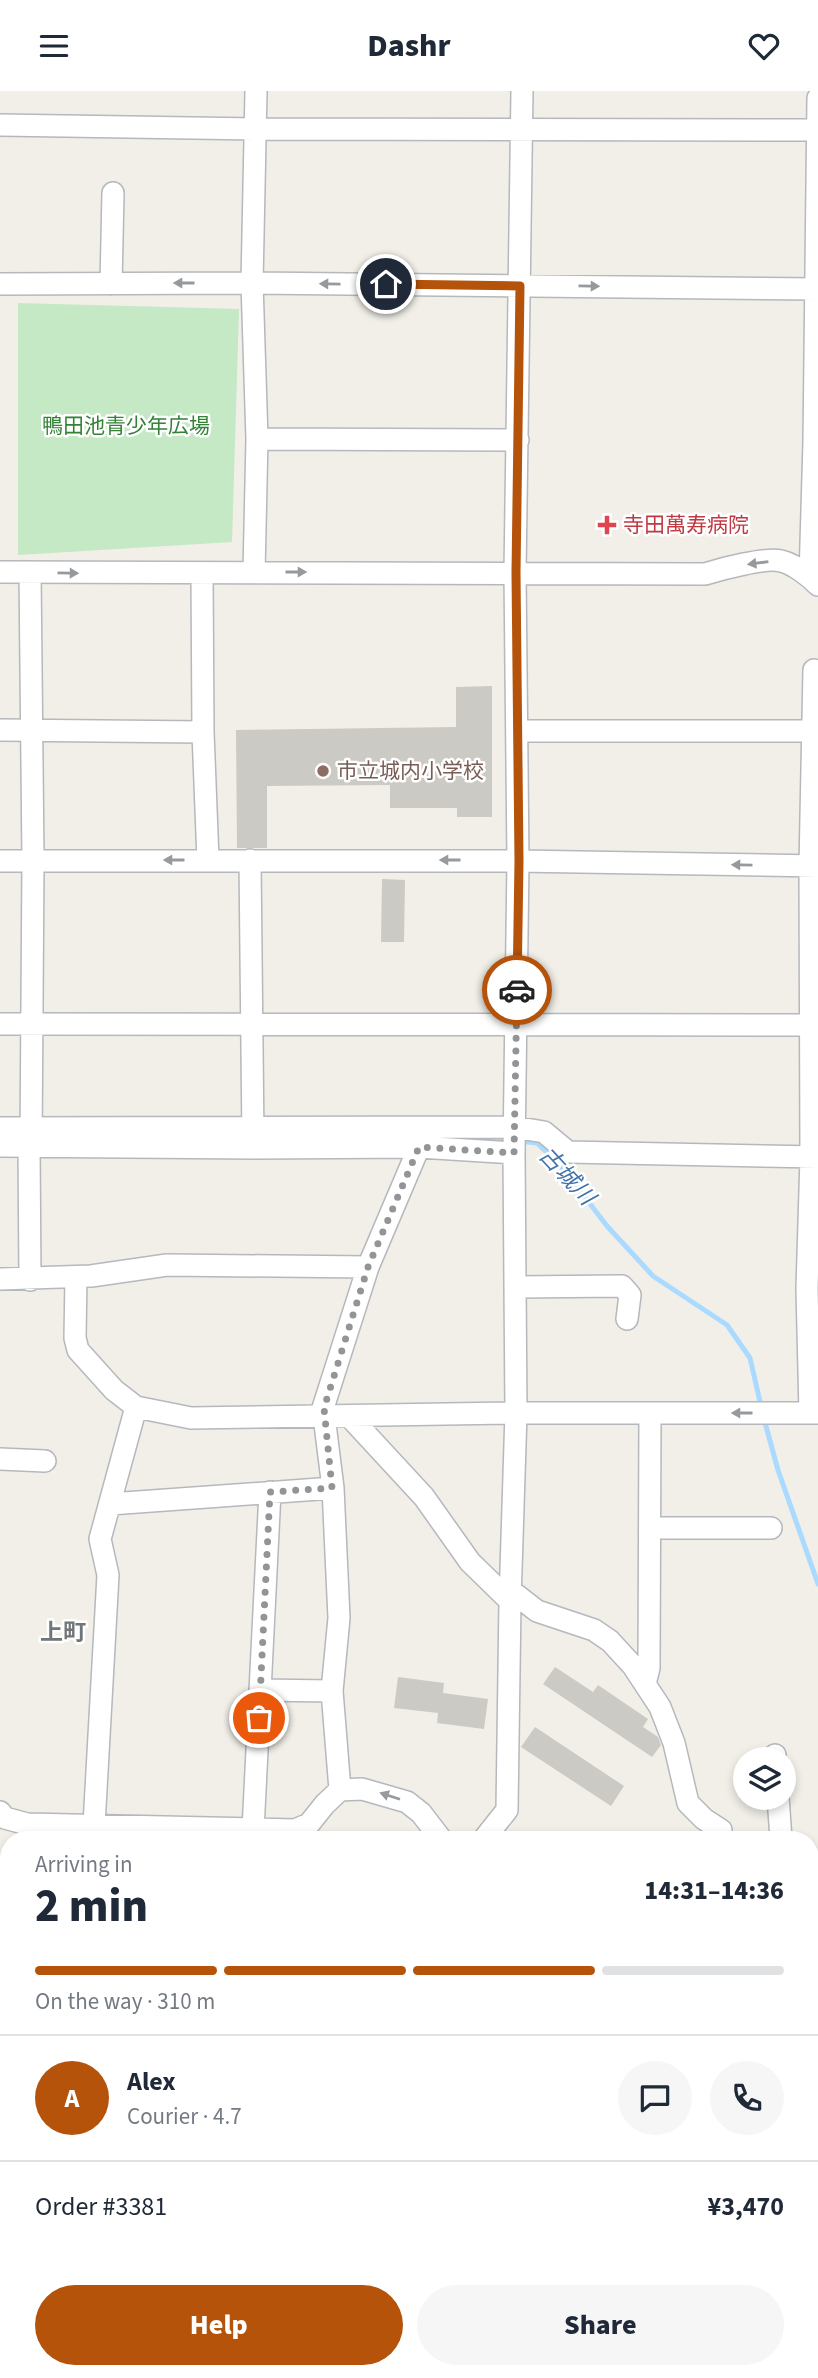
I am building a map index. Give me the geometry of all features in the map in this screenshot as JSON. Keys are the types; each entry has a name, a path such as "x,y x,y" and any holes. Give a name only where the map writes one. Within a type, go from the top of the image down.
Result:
{"street":[{"path":"254,572 257,439 252,283 256,91"},
{"path":"490,1831 507,1810 516,1413 514,1128 519,861 516,573 522,91"},
{"path":"814,581 818,98"},
{"path":"0,125 256,129 818,130"},
{"path":"111,284 113,193"},
{"path":"0,284 252,283 817,289"},
{"path":"257,439 518,440"},
{"path":"0,572 705,574 735,566 780,560 814,581"},
{"path":"30,572 33,860 30,1280"},
{"path":"202,574 203,732 208,860"},
{"path":"76,1277 75,1338 78,1350 114,1390 135,1408 191,1418 516,1413 814,1413 814,670"},
{"path":"0,730 203,732"},
{"path":"517,731 815,731"},
{"path":"250,860 253,1138"},
{"path":"0,861 519,861 814,866"},
{"path":"0,1024 814,1025"},
{"path":"0,1128 30,1140"},
{"path":"0,1146 30,1140 253,1138 514,1128 544,1132 568,1152 814,1157"},
{"path":"253,1138 514,1152"},
{"path":"340,1790 332,1691 339,1618 332,1488 324,1408 368,1267 419,1147"},
{"path":"0,1279 76,1277 167,1265 368,1267"},
{"path":"515,1287 622,1286 630,1295 627,1319"},
{"path":"94,1825 108,1575 100,1539 135,1408"},
{"path":"645,1684 649,1668 650,1413"},
{"path":"350,1417 424,1497 470,1562 510,1595 537,1611 594,1630 610,1641 633,1666 660,1707 674,1743 688,1803 721,1831"},
{"path":"0,1459 46,1461"},
{"path":"110,1504 332,1488"},
{"path":"253,1830 270,1492"},
{"path":"650,1528 771,1528"},
{"path":"260,1691 332,1691"},
{"path":"2,1818 27,1824 295,1830 309,1824 340,1790 362,1789 407,1802 422,1812 435,1831"},
{"path":"779,1810 780,1831"}],"green space":[{"name":"鴨田池青少年広場","path":"18,303 239,309 232,542 18,555"}],"building":[{"path":"492,686 492,817 457,817 457,808 390,808 390,785 267,786 267,848 237,848 236,730 456,727 456,687"},
{"path":"382,879 405,880 404,942 381,942"},
{"path":"555,1667 593,1692 598,1685 648,1719 643,1727 658,1737 661,1745 652,1757 543,1684"},
{"path":"398,1677 444,1683 443,1693 488,1699 484,1729 437,1723 438,1713 394,1708"},
{"path":"535,1727 624,1786 611,1806 521,1747"}],"waterway":[{"name":"古城川","path":"455,1139 508,1140"},
{"name":"古城川","path":"518,1141 537,1143 561,1166 607,1226 653,1276 727,1325 750,1358 761,1406"},
{"name":"古城川","path":"764,1419 778,1470 818,1584"}],"way so far":[{"path":"259,1718 270,1492 332,1488 324,1408 368,1267 419,1147 514,1153 517,990"}],"place":[{"name":"寺田萬寿病院","path":"607,525"},
{"name":"市立城内小学校","path":"323,771"}],"district":[{"name":"上町","path":"63,1632"}],"route":[{"path":"386,284 520,286 516,573 519,861 517,990"}]}
